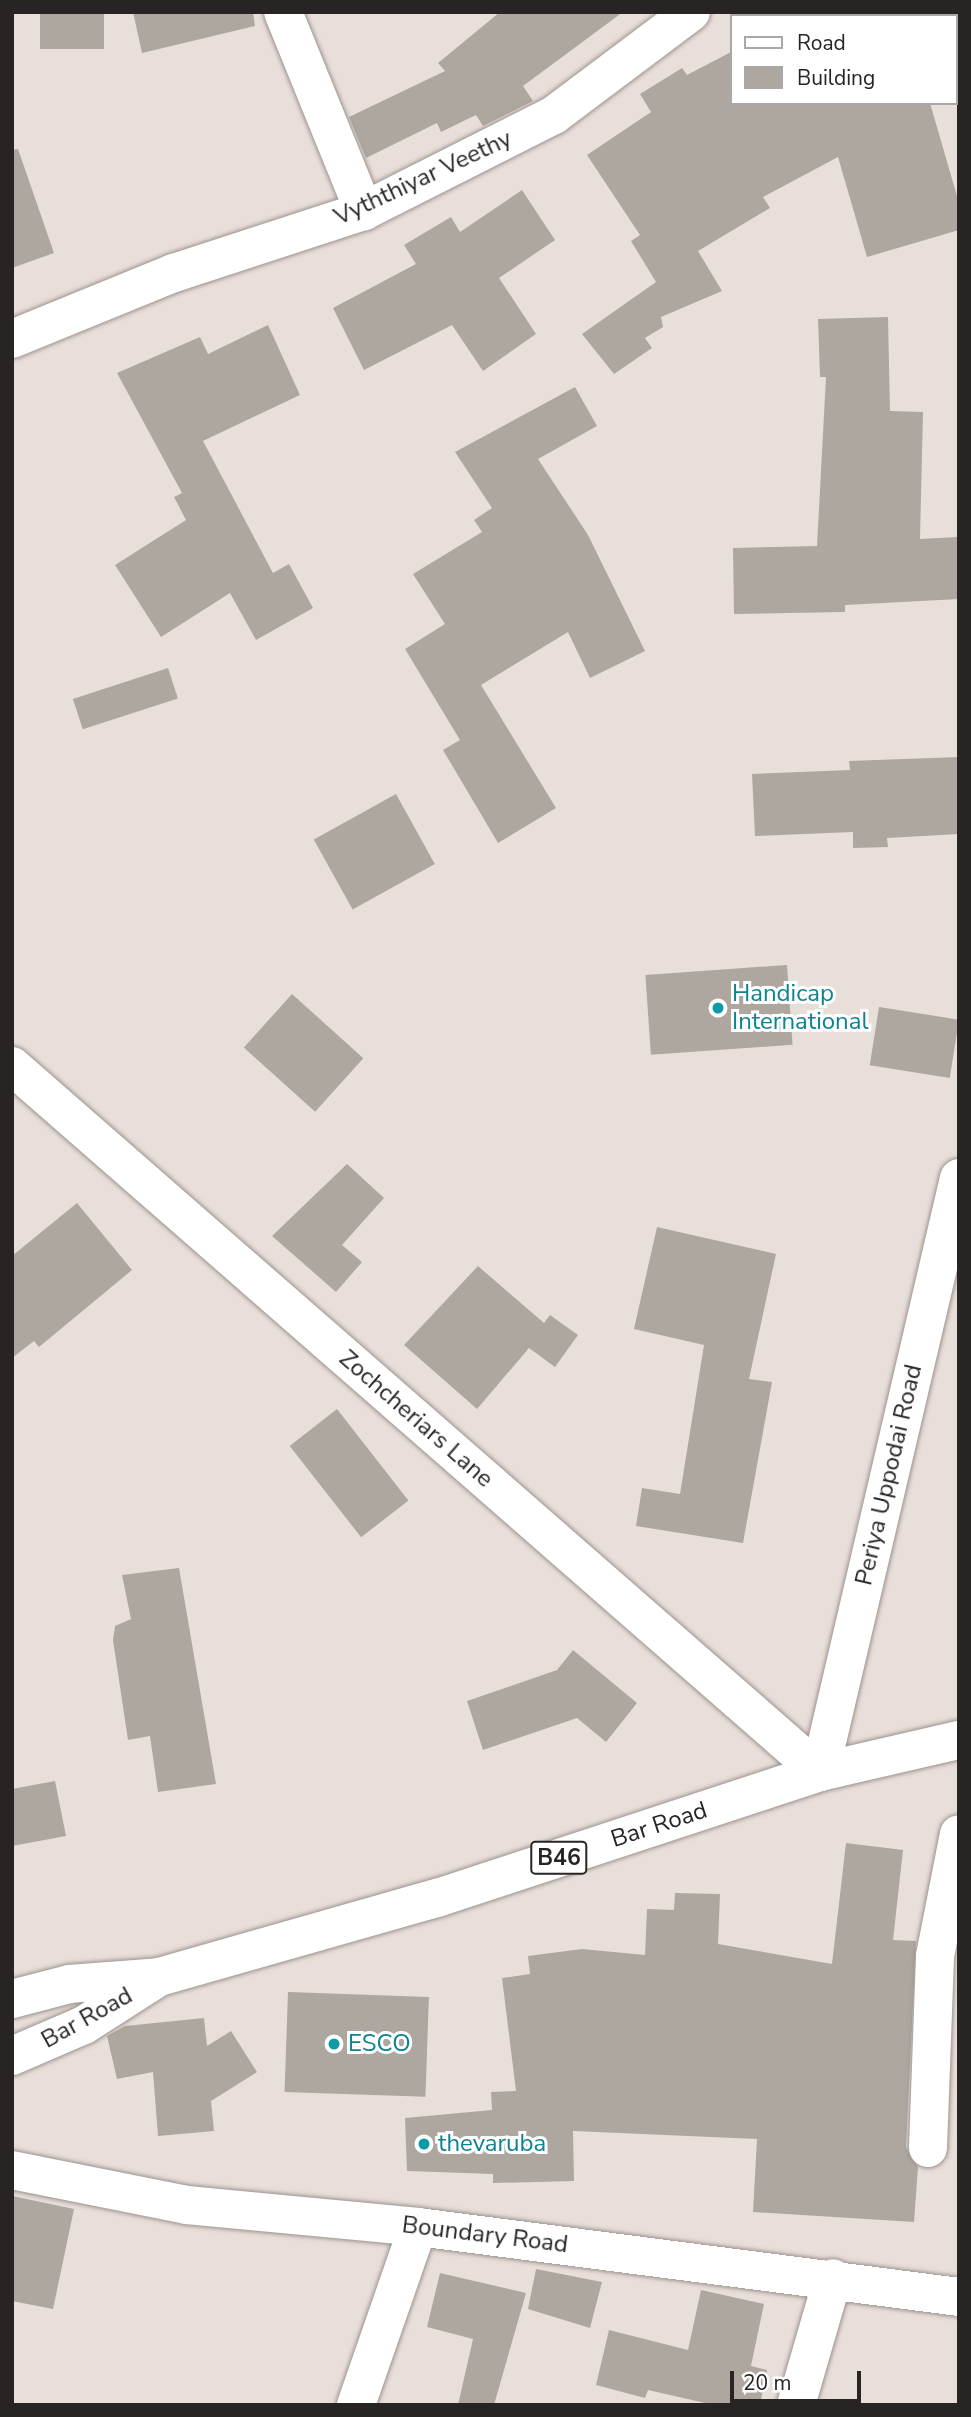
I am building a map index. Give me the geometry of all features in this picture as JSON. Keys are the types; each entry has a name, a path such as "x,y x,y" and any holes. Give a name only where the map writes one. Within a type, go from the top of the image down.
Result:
{"street":[{"path":"282,12 364,211"},
{"name":"Vyththiyar Veethy","path":"12,339 174,274 364,211 554,116 691,12"},
{"name":"Zochcheriars Lane","path":"12,1066 820,1772"},
{"name":"Periya Uppodai Road","path":"820,1772 959,1178"},
{"name":"Bar Road","path":"12,1998 69,1984 159,1977 438,1898 820,1772 959,1740"},
{"path":"928,2148 935,1956 959,1835"},
{"name":"Bar Road","path":"12,2056 84,2025 159,1977"},
{"name":"Boundary Road","path":"12,2170 187,2205 418,2227 833,2278 959,2297"},
{"path":"356,2405 418,2227"},
{"path":"796,2405 833,2278"}],"building":[{"path":"40,12 104,12 104,49 40,49"},
{"path":"133,12 253,12 255,26 142,53"},
{"path":"500,12 623,12 523,86 533,101 483,126 476,115 441,132 437,123 366,158 349,117 445,71 438,63"},
{"path":"730,53 730,105 931,105 959,203 959,230 867,257 838,157 763,197 770,208 698,251 722,291 661,317 663,327 645,338 652,348 614,374 582,334 656,282 631,241 640,235 587,155 651,112 640,94 682,68 687,75"},
{"path":"18,149 54,253 12,268 12,150"},
{"path":"522,190 555,240 499,278 536,334 483,371 452,325 364,370 333,308 416,264 404,245 451,217 460,232"},
{"path":"888,317 890,411 923,412 920,539 957,537 959,599 845,605 845,612 734,614 733,548 817,546 826,377 820,377 818,319"},
{"path":"268,325 300,395 203,441 273,573 289,564 313,608 256,640 230,593 161,637 115,565 186,520 174,497 182,493 117,373 200,337 208,354"},
{"path":"575,387 597,426 538,459 588,535 645,651 590,678 568,632 481,685 556,808 498,843 443,750 460,740 405,649 445,624 413,574 482,532 474,520 492,508 455,452"},
{"path":"168,668 178,698 83,729 73,699"},
{"path":"959,757 959,834 887,838 888,847 853,848 853,832 755,836 752,774 850,770 849,761"},
{"path":"396,794 435,864 353,910 314,840"},
{"name":"Handicap International","path":"787,965 793,1045 651,1055 645,975"},
{"path":"292,994 363,1058 315,1112 244,1048"},
{"name":"Handicap International","path":"879,1007 959,1020 950,1078 870,1065"},
{"path":"347,1164 384,1198 342,1245 362,1262 336,1292 272,1236"},
{"path":"77,1203 132,1270 39,1347 34,1341 12,1358 12,1256"},
{"path":"657,1227 776,1254 749,1379 772,1382 743,1543 636,1526 642,1488 680,1494 704,1345 634,1329"},
{"path":"478,1266 544,1323 550,1315 578,1335 555,1367 529,1348 477,1409 404,1345"},
{"path":"337,1409 408,1500 361,1537 290,1446"},
{"path":"179,1568 216,1784 158,1792 150,1736 128,1740 113,1640 115,1626 131,1619 122,1575"},
{"path":"573,1650 637,1703 606,1742 577,1718 483,1750 467,1701 557,1670"},
{"path":"55,1781 66,1836 12,1846 12,1789"},
{"path":"846,1843 903,1850 893,1940 916,1941 906,2147 918,2167 914,2222 753,2212 757,2139 573,2131 574,2181 493,2183 493,2174 407,2171 405,2118 492,2110 491,2092 516,2091 502,1978 530,1974 528,1956 582,1949 645,1955 647,1909 674,1910 675,1893 720,1894 718,1944 832,1964"},
{"name":"ESCO","path":"288,1992 429,1997 425,2097 285,2092"},
{"path":"204,2018 207,2046 231,2031 257,2072 211,2101 214,2131 158,2136 153,2072 117,2079 107,2036 125,2026"},
{"path":"12,2196 74,2209 53,2309 12,2301"},
{"path":"536,2269 602,2282 590,2328 528,2309"},
{"path":"440,2273 526,2293 494,2405 458,2405 473,2339 427,2327"},
{"path":"701,2290 764,2304 751,2366 767,2370 760,2405 714,2405 648,2390 645,2398 596,2385 609,2330 688,2350"}],"place":[{"name":"Handicap International","path":"718,1008"},
{"name":"ESCO","path":"334,2044"},
{"name":"thevaruba","path":"424,2144"}]}
